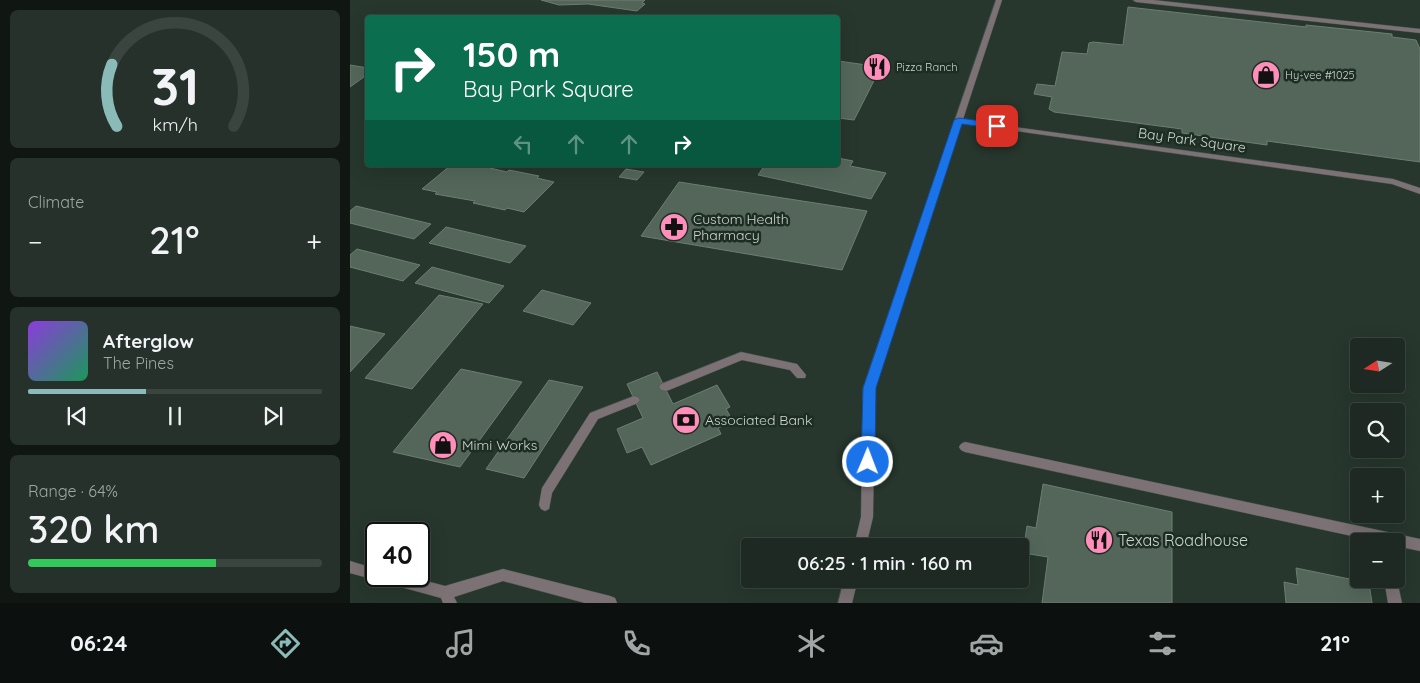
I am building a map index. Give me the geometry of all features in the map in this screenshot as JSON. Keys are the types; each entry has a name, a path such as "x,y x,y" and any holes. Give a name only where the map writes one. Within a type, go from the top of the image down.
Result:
{"street":[{"path":"862,538 867,517 869,388 999,0"},
{"path":"1136,0 1420,31"},
{"name":"Bay Park Square","path":"959,120 1393,182 1420,191"},
{"path":"665,387 741,356 793,367 801,375"},
{"path":"545,505 546,492 594,416 634,400"},
{"path":"964,447 1357,533"},
{"path":"1405,542 1420,545"},
{"path":"350,567 365,572"},
{"path":"414,587 447,598 503,575 610,603"},
{"path":"845,603 849,588"},
{"path":"1392,588 1395,603"}],"building":[{"path":"541,0 645,0 642,3 645,4 637,11 588,4 559,5"},
{"path":"1128,7 1306,27 1306,25 1392,34 1392,37 1416,40 1420,49 1420,162 1267,141 1267,145 1182,133 1182,129 1054,112 1049,109 1052,97 1034,94 1037,84 1055,86 1062,52 1087,54 1089,43 1093,42 1123,45"},
{"path":"840,61 881,67 854,120 840,118"},
{"path":"350,65 365,68 365,76 350,87"},
{"path":"840,158 853,161 850,166 886,173 871,199 758,175 764,167 840,167"},
{"path":"449,167 491,167 507,172 509,170 539,176 537,178 554,182 524,212 473,203 475,201 435,194 437,192 422,189"},
{"path":"626,169 644,172 637,180 619,177"},
{"path":"679,182 867,211 842,270 641,236"},
{"path":"356,206 431,224 414,239 350,223 350,211"},
{"path":"446,227 526,246 510,263 429,243"},
{"path":"357,249 420,265 403,281 350,267 350,255"},
{"path":"432,267 504,286 489,303 415,283"},
{"path":"542,290 591,303 573,325 523,311"},
{"path":"439,295 483,304 412,389 365,378"},
{"path":"350,326 385,334 350,372"},
{"path":"461,369 522,382 460,467 393,452"},
{"name":"Associated Bank","path":"657,372 673,404 717,385 730,407 726,409 733,421 718,428 721,434 651,465 642,447 627,453 617,429 643,418 627,384"},
{"path":"549,380 583,387 524,478 486,469"},
{"name":"Texas Roadhouse","path":"1043,484 1172,512 1172,603 1042,603 1048,557 1029,554 1029,538 1025,538 1027,526 1036,528"},
{"path":"1296,568 1350,579 1350,588 1370,588 1372,603 1286,603 1284,582 1298,585"}],"place":[{"name":"Pizza Ranch","path":"877,67"},
{"name":"Hy-vee #1025","path":"1266,75"},
{"name":"Custom Health Pharmacy","path":"674,227"},
{"name":"Associated Bank","path":"686,420"},
{"name":"Mimi Works","path":"443,445"},
{"name":"Texas Roadhouse","path":"1099,540"}],"route":[{"path":"868,462 869,388 959,120 997,126"}]}
